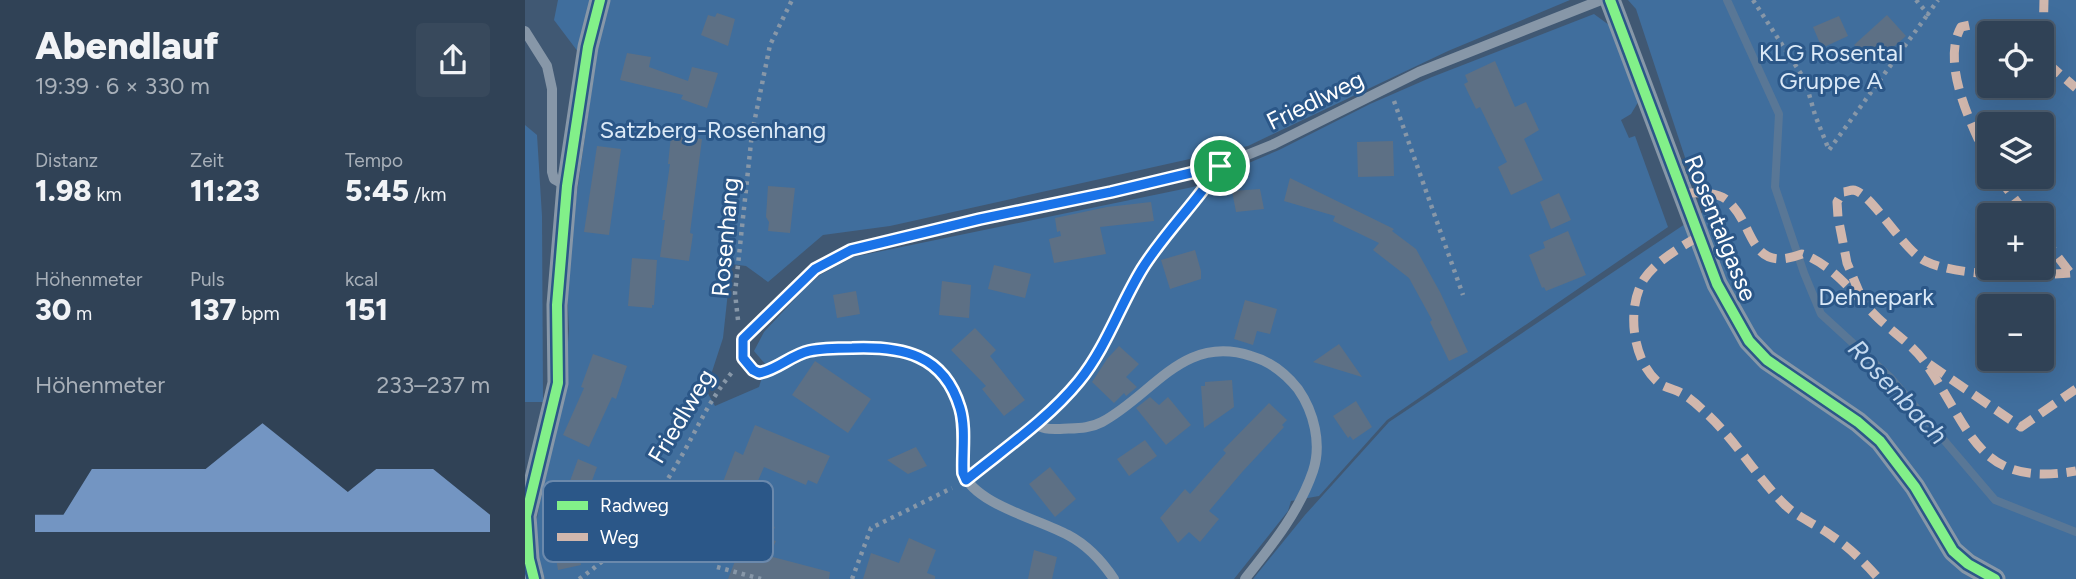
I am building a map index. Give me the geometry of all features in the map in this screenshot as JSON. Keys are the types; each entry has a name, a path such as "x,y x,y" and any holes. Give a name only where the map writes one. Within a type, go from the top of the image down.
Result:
{"street":[{"path":"534,579 529,559 526,516 529,483 558,383 557,306 567,186 588,47 600,0"},
{"name":"Rosentalgasse","path":"1610,0 1717,284 1749,341 1767,360 1858,422 1880,441 1915,487 1954,551 1968,564 1995,579"}],"lane":[{"name":"Friedlweg","path":"743,358 743,339 815,269 835,257 885,241 1220,166 1274,144 1419,72 1601,0"},
{"path":"525,31 547,66 552,89 552,172 554,179 567,186"},
{"path":"743,358 759,373 807,351 885,348 922,358 945,377 957,399 962,416 963,473 966,480 976,491 989,499 1068,535 1089,549 1114,579"},
{"path":"1035,423 1048,429 1081,428 1098,424 1178,365 1205,352 1240,352 1260,358 1278,370 1297,389 1310,412 1317,439 1316,460 1308,484 1289,522 1245,579"}],"path":[{"path":"1753,0 1805,80 1829,150 1938,0"},
{"path":"1916,0 1929,14"},
{"path":"1395,103 1463,295"},
{"path":"852,579 871,528 966,480 1035,423 1079,381 1143,267 1207,187 1220,166"},
{"path":"717,567 761,579"}],"green space":[{"name":"Satzberg-Rosenhang","path":"558,0 1570,0 1448,51 1248,146 890,226 823,235 768,282 746,266 731,264 723,338 706,390 715,406 759,387 766,365 754,351 764,332 820,275 853,257 1193,187 1279,150 1370,104 1432,77 1594,14 1609,25 1640,99 1631,114 1621,120 1629,138 1635,136 1668,227 1387,420 1319,496 1291,501 1288,511 1234,579 545,579 539,561 536,523 543,487 543,562 773,562 773,481 544,481 566,369 569,329 566,270 594,73 554,20"},
{"path":"1628,0 2076,0 2076,579 1253,579 1305,515 1389,422 1703,212 1636,9"},
{"path":"525,125 537,135 542,216 543,402 525,402"}],"building":[{"path":"717,13 735,19 728,46 701,35 708,15 715,17"},
{"path":"1887,15 1906,36 1876,63 1854,45"},
{"path":"1839,16 1848,36 1822,48 1813,27"},
{"path":"627,53 651,57 649,67 688,81 692,67 718,73 707,108 681,99 683,95 620,80"},
{"path":"1495,61 1515,107 1526,102 1539,130 1524,139 1543,180 1511,195 1498,167 1507,162 1480,107 1476,109 1464,84 1468,82 1465,75"},
{"path":"671,136 702,139 689,261 660,257"},
{"path":"1393,141 1394,176 1358,177 1357,142"},
{"path":"597,146 621,149 609,235 584,232"},
{"path":"1290,178 1394,229 1392,231 1416,249 1468,352 1449,361 1430,322 1432,320 1409,278 1373,250 1379,243 1333,221 1335,216 1284,201"},
{"path":"768,186 795,188 790,233 768,231"},
{"path":"1260,189 1264,209 1236,212 1232,191"},
{"path":"1559,193 1571,220 1551,229 1540,202"},
{"path":"1151,202 1154,221 1100,227 1106,254 1054,263 1049,239 1061,236 1060,231 1057,232 1055,218 1107,207"},
{"path":"1568,231 1586,275 1546,291 1542,288 1529,255 1545,248 1543,242"},
{"path":"1195,250 1201,279 1170,289 1161,260"},
{"path":"632,258 657,260 652,308 628,306"},
{"path":"994,265 1031,274 1025,298 988,289"},
{"path":"942,281 971,285 969,318 939,315"},
{"path":"856,291 860,314 837,318 833,295"},
{"path":"1245,300 1277,309 1270,334 1257,331 1253,345 1234,339"},
{"path":"975,328 996,350 990,356 1025,400 1004,416 982,389 986,386 951,350"},
{"path":"1339,344 1362,377 1313,362"},
{"path":"1119,346 1139,364 1126,377 1137,387 1126,396 1124,393 1114,403 1092,382"},
{"path":"593,354 627,366 616,399 612,397 589,447 563,435 584,388 581,387"},
{"path":"815,361 871,399 848,433 792,395"},
{"path":"1232,380 1234,407 1204,428 1201,386 1205,386 1205,382"},
{"path":"1150,397 1159,405 1168,397 1191,425 1166,445 1136,408"},
{"path":"1356,401 1372,427 1353,440 1350,436 1348,438 1333,416"},
{"path":"1269,403 1287,420 1282,425 1284,427 1209,511 1219,519 1200,542 1189,532 1178,543 1160,518 1185,489 1190,494 1226,453 1223,450"},
{"path":"755,425 830,456 817,484 808,480 806,485 764,467 758,481 723,481 735,451 743,455"},
{"path":"1145,440 1157,456 1129,476 1117,459"},
{"path":"916,447 927,466 908,474 887,460"},
{"path":"578,459 597,467 592,481 570,481"},
{"path":"1050,467 1076,499 1055,517 1029,484"},
{"path":"909,538 936,550 927,573 935,576 935,579 863,579 871,553 899,563"},
{"path":"1034,550 1057,557 1052,579 1028,579"},
{"path":"773,557 830,572 829,579 728,579 735,562 773,562"},
{"path":"557,562 580,562 581,565 558,570"}],"waterway":[{"name":"Rosenbach","path":"1727,0 1779,114 1775,187 1821,314 1891,378 1995,500 2076,532"}],"marked path":[{"path":"2044,0 2044,21"},
{"path":"1977,25 1961,27 1954,59 1961,96 1977,137"},
{"path":"2054,69 2076,88"},
{"path":"2007,189 2018,203"},
{"path":"1860,294 1847,263 1838,217 1837,202 1843,192 1852,190 1868,200 1916,255 1925,261 1976,273 2070,273"},
{"path":"1682,194 1707,193 1725,198 1738,213 1763,253 1772,258 1785,259 1802,254 1834,273 1921,358 1981,449 1997,462 2017,471 2043,474 2076,471"},
{"path":"1699,236 1655,266 1638,291 1635,334 1643,362 1659,383 1686,396 1717,424 1784,504 1845,546 1879,579"},
{"path":"2054,252 2074,278"},
{"path":"1929,364 2021,427 2076,389"}],"cycle path":[{"path":"534,579 529,559 526,516 558,383 557,305 567,186 588,47 600,0"},
{"path":"1610,0 1717,284 1749,341 1767,360 1858,422 1880,441 1915,487 1953,551 1968,564 1995,579"}],"route":[{"path":"1220,166 1207,187 1143,267 1079,381 1035,423 966,480 963,473 962,416 957,399 945,377 922,358 903,351 873,347 807,351 759,373 748,367 743,358 743,339 815,269 851,250 1220,166"}],"park label":[{"name":"KLG Rosental Gruppe A","path":"1831,66"},
{"name":"Dehnepark","path":"1876,296"}]}
